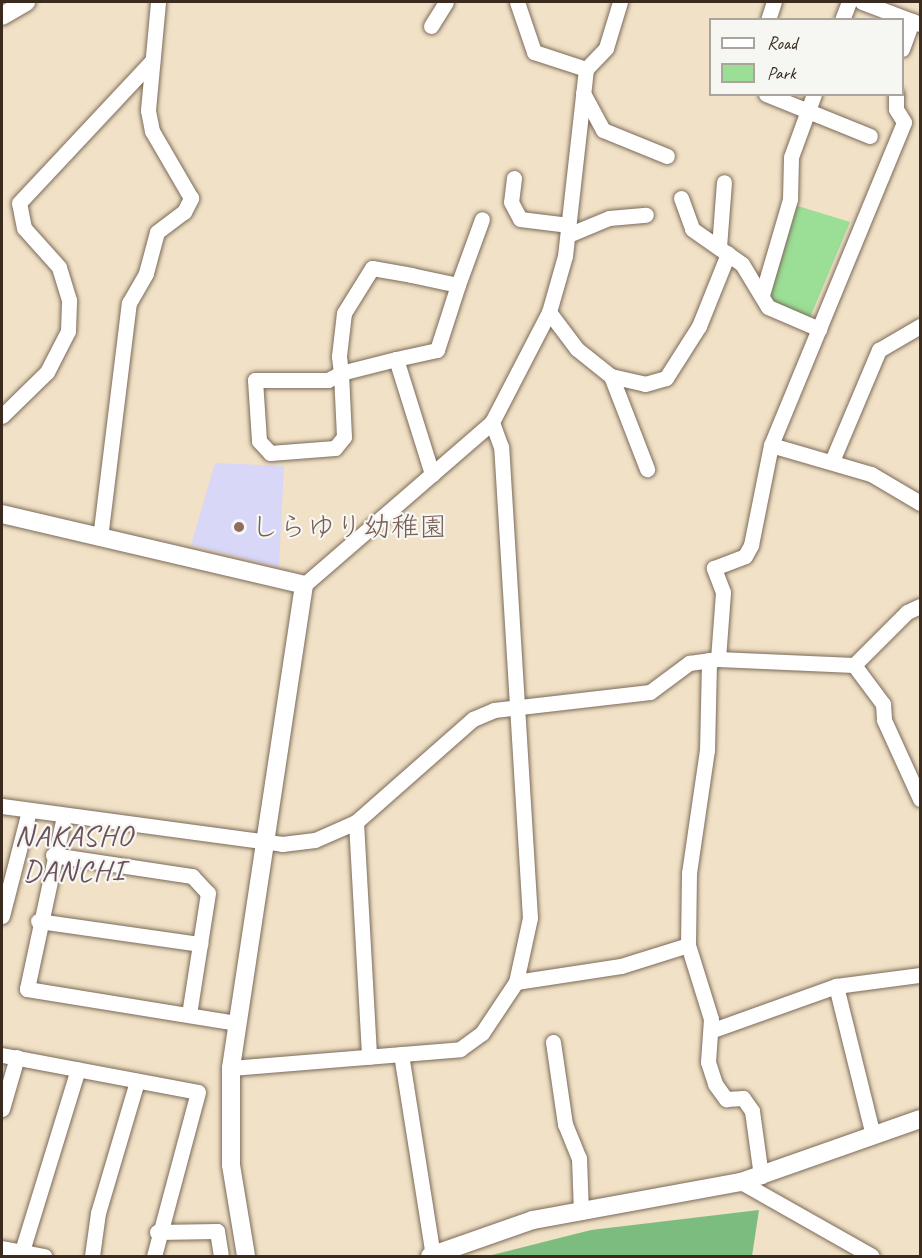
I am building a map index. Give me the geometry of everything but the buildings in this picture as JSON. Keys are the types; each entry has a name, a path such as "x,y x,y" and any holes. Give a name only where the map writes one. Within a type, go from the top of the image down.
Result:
{"street":[{"path":"2,16 26,2"},
{"path":"100,537 129,303 146,273 157,232 184,212 191,198 152,131 148,110 158,2"},
{"path":"430,26 446,2"},
{"path":"517,2 534,52 586,69"},
{"path":"246,1257 231,1165 231,1068 304,585 492,422 549,312 569,230 572,163 586,69 606,48 620,2"},
{"path":"769,18 774,2"},
{"path":"843,18 849,2"},
{"path":"862,2 916,22 904,47"},
{"path":"2,416 47,372 68,331 69,300 59,267 24,228 19,203 152,61"},
{"path":"584,93 603,130 667,156"},
{"path":"771,96 870,136"},
{"path":"762,295 790,199 791,158 813,96"},
{"path":"761,1176 752,1111 744,1098 726,1099 715,1084 708,1062 713,1030 688,945 689,873 707,750 714,659 723,592 714,568 745,556 751,545 771,445 904,122 896,109 896,96"},
{"path":"514,178 511,202 520,219 569,230 609,218 646,215"},
{"path":"549,312 577,349 611,376 645,384 666,378 699,326 724,250 724,182"},
{"path":"681,198 692,229 724,250 780,315 819,329"},
{"path":"458,285 372,268 344,313 341,373 344,437 335,448 270,453 260,441 255,380 328,380 341,373 437,350 482,219"},
{"path":"832,461 879,350 921,326"},
{"path":"396,359 432,474"},
{"path":"611,376 647,469"},
{"path":"231,1068 460,1049 482,1033 516,982 530,918 513,707 501,447 492,422"},
{"path":"771,445 871,474 921,503"},
{"path":"2,514 304,585"},
{"path":"2,806 265,843 315,840 356,822 473,719 513,707 650,692 689,663 714,659 854,665 907,612 921,606"},
{"path":"854,665 883,704 884,720 921,799"},
{"path":"2,916 29,811"},
{"path":"63,816 38,921 27,989 237,1023"},
{"path":"356,822 369,1057"},
{"path":"53,855 192,876 208,893 189,1015"},
{"path":"38,921 201,944"},
{"path":"516,982 621,966 688,945"},
{"path":"713,1030 836,986 921,975"},
{"path":"836,986 873,1135"},
{"path":"553,1042 565,1124 579,1158 581,1212"},
{"path":"400,1054 432,1256 494,1230 741,1182 921,1119"},
{"path":"2,1109 9,1056 198,1092 157,1232 154,1257"},
{"path":"22,1251 78,1069"},
{"path":"92,1257 98,1213 137,1081"},
{"path":"741,1182 872,1257"},
{"path":"157,1232 216,1231 221,1257"},
{"path":"2,1248 44,1257"}],"shaded area":[{"path":"215,463 284,466 279,567 191,545"}],"green space":[{"path":"788,203 850,222 809,320 781,313 763,295"},
{"path":"759,1210 752,1256 488,1256 591,1230"}],"place":[{"name":"しらゆり幼稚園","path":"239,527"}],"district":[{"name":"NAKASHO DANCHI","path":"74,852"}]}
